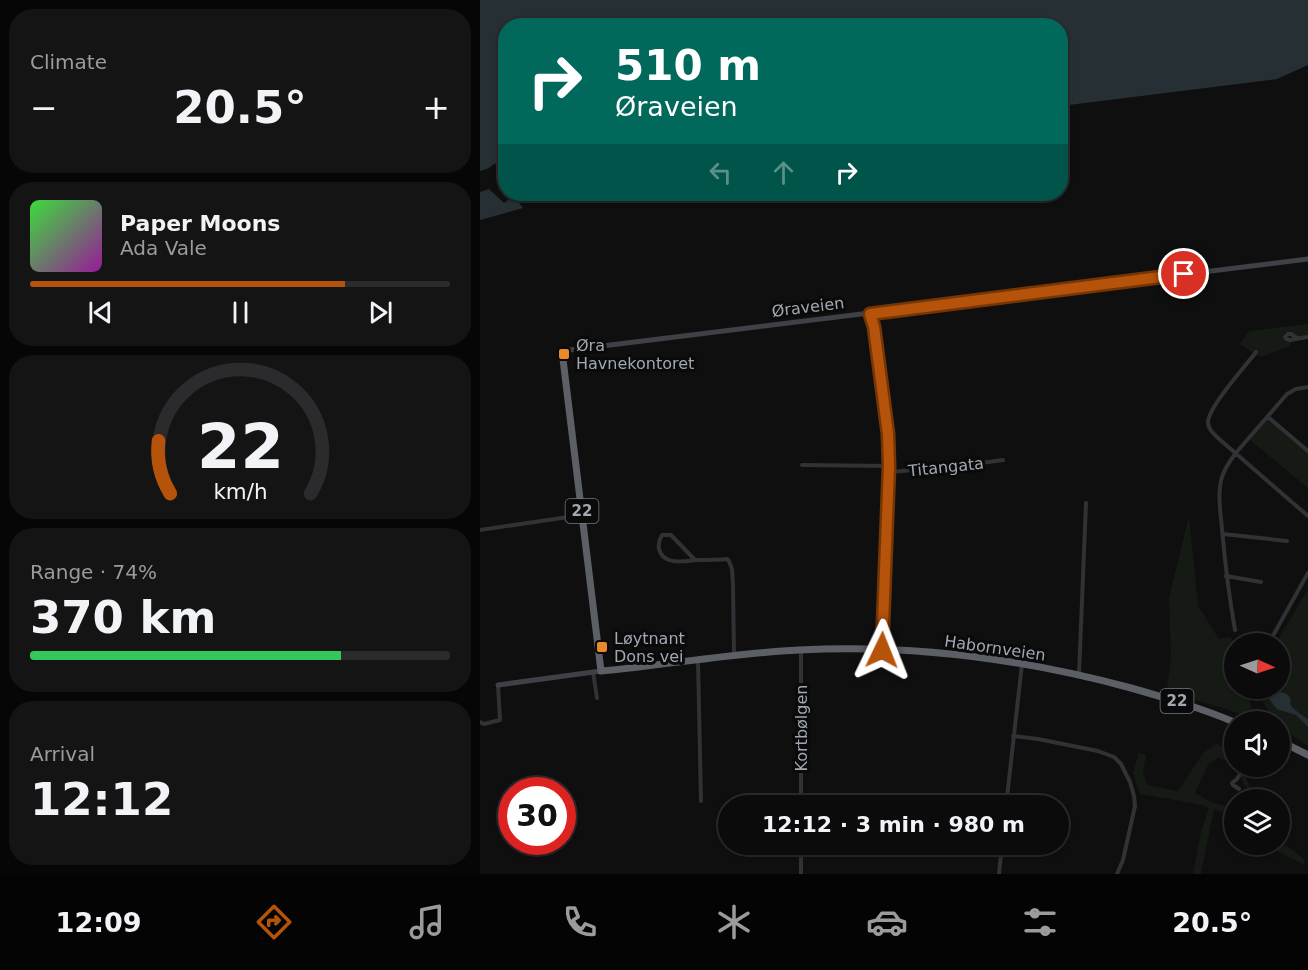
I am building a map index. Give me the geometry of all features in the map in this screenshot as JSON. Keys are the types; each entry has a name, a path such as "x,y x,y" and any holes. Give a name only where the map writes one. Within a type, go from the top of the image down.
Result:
{"highway":[{"name":"22","path":"562,351 582,515 597,671"},
{"name":"Habornveien","path":"597,671 734,655 801,650 882,650 987,658 1079,675 1172,700 1224,718"},
{"path":"1290,746 1308,755"}],"street":[{"name":"Øraveien","path":"562,351 1308,259"},
{"name":"Titangata","path":"870,314 874,327 885,409 890,472 882,650"},
{"path":"1297,338 1308,337"},
{"path":"1256,352 1211,412 1208,422 1209,429 1308,516"},
{"path":"1234,630 1226,576 1220,486 1222,475 1235,454 1287,394 1296,389 1308,387"},
{"path":"1268,417 1308,450"},
{"name":"Titangata","path":"890,472 1003,460"},
{"name":"Titangata","path":"802,465 889,466"},
{"path":"1079,675 1086,503"},
{"path":"480,530 582,515"},
{"path":"1223,534 1287,541"},
{"path":"695,560 671,535 662,535 658,547 662,556 676,562 727,559 730,562 733,584 734,655"},
{"path":"1274,633 1308,573"},
{"path":"1226,576 1261,582"},
{"name":"Kortbølgen","path":"801,650 801,795"},
{"path":"698,659 701,801"},
{"path":"1007,795 1022,664"},
{"path":"480,722 484,724 500,720 498,686 597,671 597,698"},
{"path":"1013,736 1098,751 1114,757 1122,764 1130,782 1135,806 1118,874"},
{"path":"1238,777 1232,783 1239,789"},
{"path":"801,855 801,874"},
{"path":"999,874 1001,855"}],"shaded area":[{"path":"480,0 1308,0 1308,65 1277,79 1068,105 1068,18 498,18 498,164 480,171"},
{"path":"489,189 498,197 498,201 504,203 518,201 523,208 480,220 480,192"},
{"path":"1308,324 1308,336 1299,337 1288,332 1283,334 1283,340 1292,342 1288,347 1260,357 1240,344 1249,331"},
{"path":"1268,418 1308,452 1308,488 1250,440"},
{"path":"1189,516 1198,606 1219,639 1224,638 1224,699 1250,699 1252,711 1231,711 1186,697 1167,686 1171,657 1169,598"},
{"path":"1308,589 1308,746 1290,734 1290,711 1269,711 1261,699 1290,699 1290,633 1282,633"},
{"path":"1290,698 1293,708 1308,719 1308,727 1290,711 1277,709 1270,700"},
{"path":"1217,744 1224,748 1224,760 1219,757 1209,763 1195,793 1213,803 1224,806 1224,813 1214,809 1201,874 1193,874 1201,832 1209,808 1140,794 1133,772 1139,753 1146,755 1143,771 1147,785 1178,791 1203,753"},
{"path":"1240,777 1246,777 1251,789 1247,789"},
{"path":"1290,848 1304,859 1305,865 1285,855 1290,855"}],"place":[{"name":"Øra Havnekontoret","path":"564,354"},
{"name":"Løytnant Dons vei","path":"602,647"}],"route":[{"path":"882,650 889,466 888,434 874,327 870,314 1184,274"}]}
